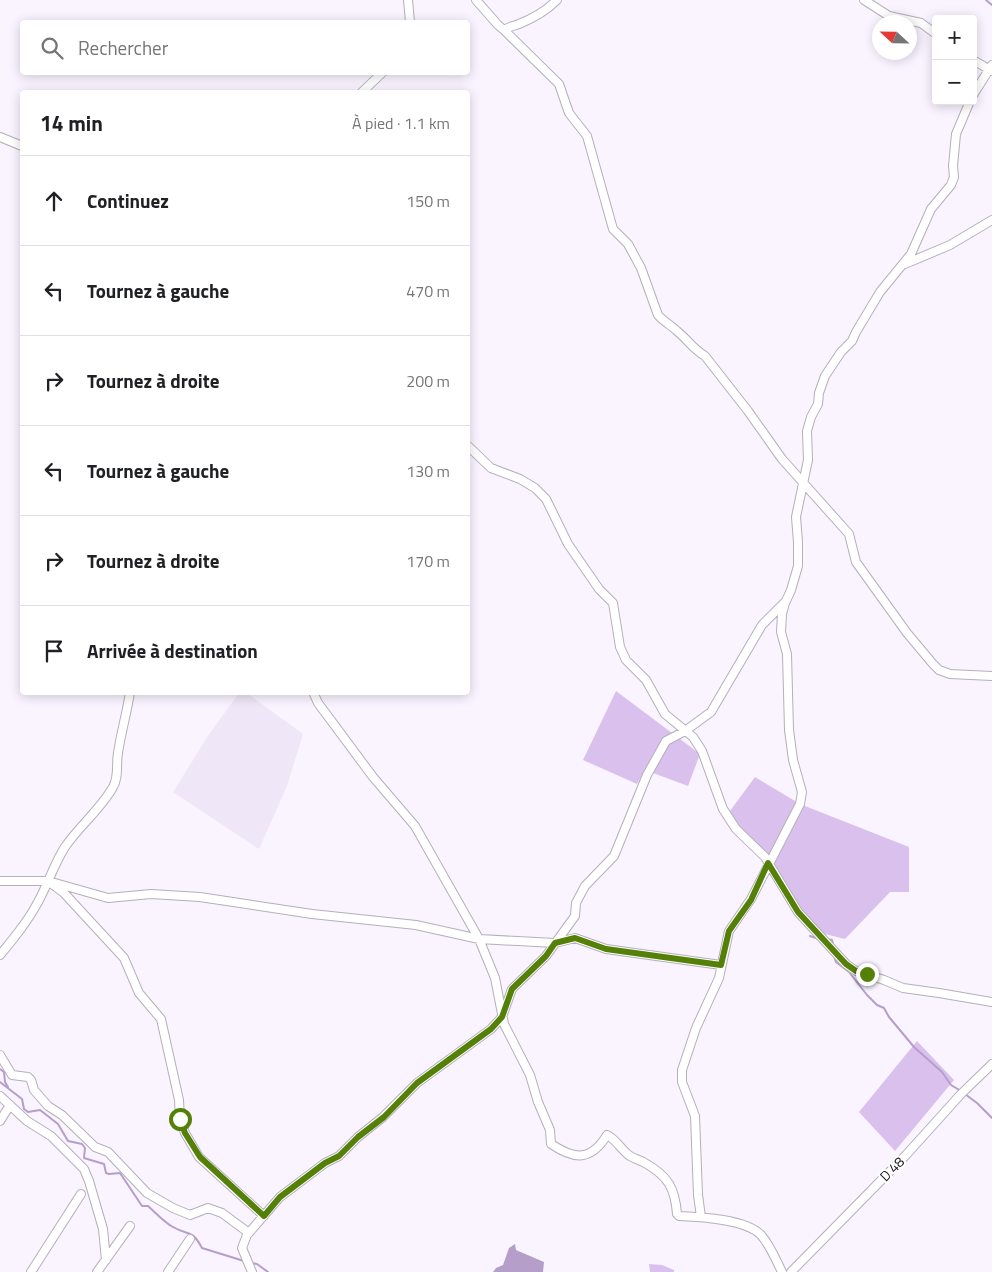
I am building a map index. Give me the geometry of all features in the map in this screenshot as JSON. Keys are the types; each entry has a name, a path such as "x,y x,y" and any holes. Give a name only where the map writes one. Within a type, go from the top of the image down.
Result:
{"street":[{"path":"408,0 410,20"},
{"path":"476,0 498,25 559,84 569,112 587,136 613,228 628,244 641,268 658,315 664,322 677,330 696,351 704,356 748,411 782,459 849,534 856,562 907,633 933,664 939,670 950,674 992,676"},
{"path":"504,30 542,14 557,0"},
{"path":"864,0 889,16 921,23 932,31"},
{"path":"977,62 991,69 977,89"},
{"path":"364,90 380,75"},
{"path":"701,1216 698,1195 695,1116 682,1082 682,1070 696,1028 719,978 729,931 751,900 768,863 800,804 802,792 793,760 789,730 787,654 781,632 782,614 798,566 796,517 808,460 806,431 818,404 819,393 825,376 841,352 852,341 880,292 904,265 911,254 931,209 951,185 954,177 952,166 956,134 968,105"},
{"path":"0,137 20,145"},
{"path":"904,265 950,245 992,220"},
{"path":"470,448 491,468 520,479 535,488 546,499 568,544 599,589 613,603 620,646 626,660 646,680 665,714 693,738 702,751 723,809 736,829 765,858 798,912 846,964 856,971 902,988 939,992 992,1002"},
{"path":"252,1272 242,1248 248,1233 280,1197 325,1163 339,1156 358,1137 384,1117 417,1083 491,1029 502,1017 512,989 546,956 575,916 576,903 585,886 614,856 647,775 666,741 685,731 711,712 762,625 786,601"},
{"path":"0,954 34,909 56,862 67,845 88,821 113,787 116,779 117,755 122,726 129,695"},
{"path":"314,695 318,703 373,777 415,826 479,940 496,978 504,1024 530,1076 538,1102 550,1130 551,1144 566,1154 589,1154 601,1145 607,1135 611,1137 621,1149 645,1163 669,1182 679,1216 701,1216 740,1223 760,1233 782,1272"},
{"path":"0,881 48,881 108,898 151,894 200,897 312,914 416,925 479,940 555,943 575,938 606,949 721,965"},
{"path":"48,881 64,893 124,958 139,993 162,1019 179,1100 180,1119 185,1133 200,1157 264,1216"},
{"path":"0,1055 12,1075 28,1077 34,1090 48,1106 62,1115 94,1147 108,1152 147,1193 173,1208 190,1215 208,1208 222,1213 248,1233"},
{"name":"D 48","path":"791,1272 992,1064"},
{"path":"0,1096 27,1121 51,1136 84,1169 103,1229 106,1260"},
{"path":"0,1121 10,1105"},
{"path":"31,1272 81,1194"},
{"path":"98,1272 130,1226"},
{"path":"168,1272 190,1239"}],"shaded area":[{"path":"616,691 700,754 688,786 645,770 637,784 583,760"},
{"path":"238,695 250,695 303,734 287,786 259,849 173,792 208,736"},
{"path":"755,777 800,804 909,847 909,892 890,892 845,939 817,932 798,912 765,857 727,815"},
{"path":"917,1041 954,1080 895,1151 859,1112"},
{"path":"515,1244 516,1250 544,1262 543,1272 493,1272 496,1268 503,1265 509,1248"},
{"path":"649,1264 662,1265 674,1270 674,1272 650,1272"}],"waterway":[{"path":"986,0 992,5"},
{"path":"810,936 819,939"},
{"path":"826,939 832,940 833,944"},
{"path":"834,956 836,962 849,972 867,995 877,1005 884,1008 889,1017 914,1047 942,1072 951,1085 961,1091"},
{"path":"0,1069 4,1072 5,1082 8,1087"},
{"path":"0,1082 22,1099 24,1109 28,1112 40,1110 58,1124 68,1141 82,1144 85,1148 84,1158 104,1164 106,1173 120,1173 142,1206 148,1206 163,1220 178,1230 193,1235 202,1248 244,1261"},
{"path":"965,1094 992,1118"},
{"path":"251,1263 257,1264 268,1272"}],"route":[{"path":"180,1119 185,1133 200,1157 264,1216 280,1197 298,1182 325,1163 339,1156 358,1137 384,1117 417,1083 462,1048 491,1029 502,1017 512,989 546,956 555,943 575,938 606,949 721,965 729,931 751,900 768,863 798,912 846,964 856,971 867,974"}]}
